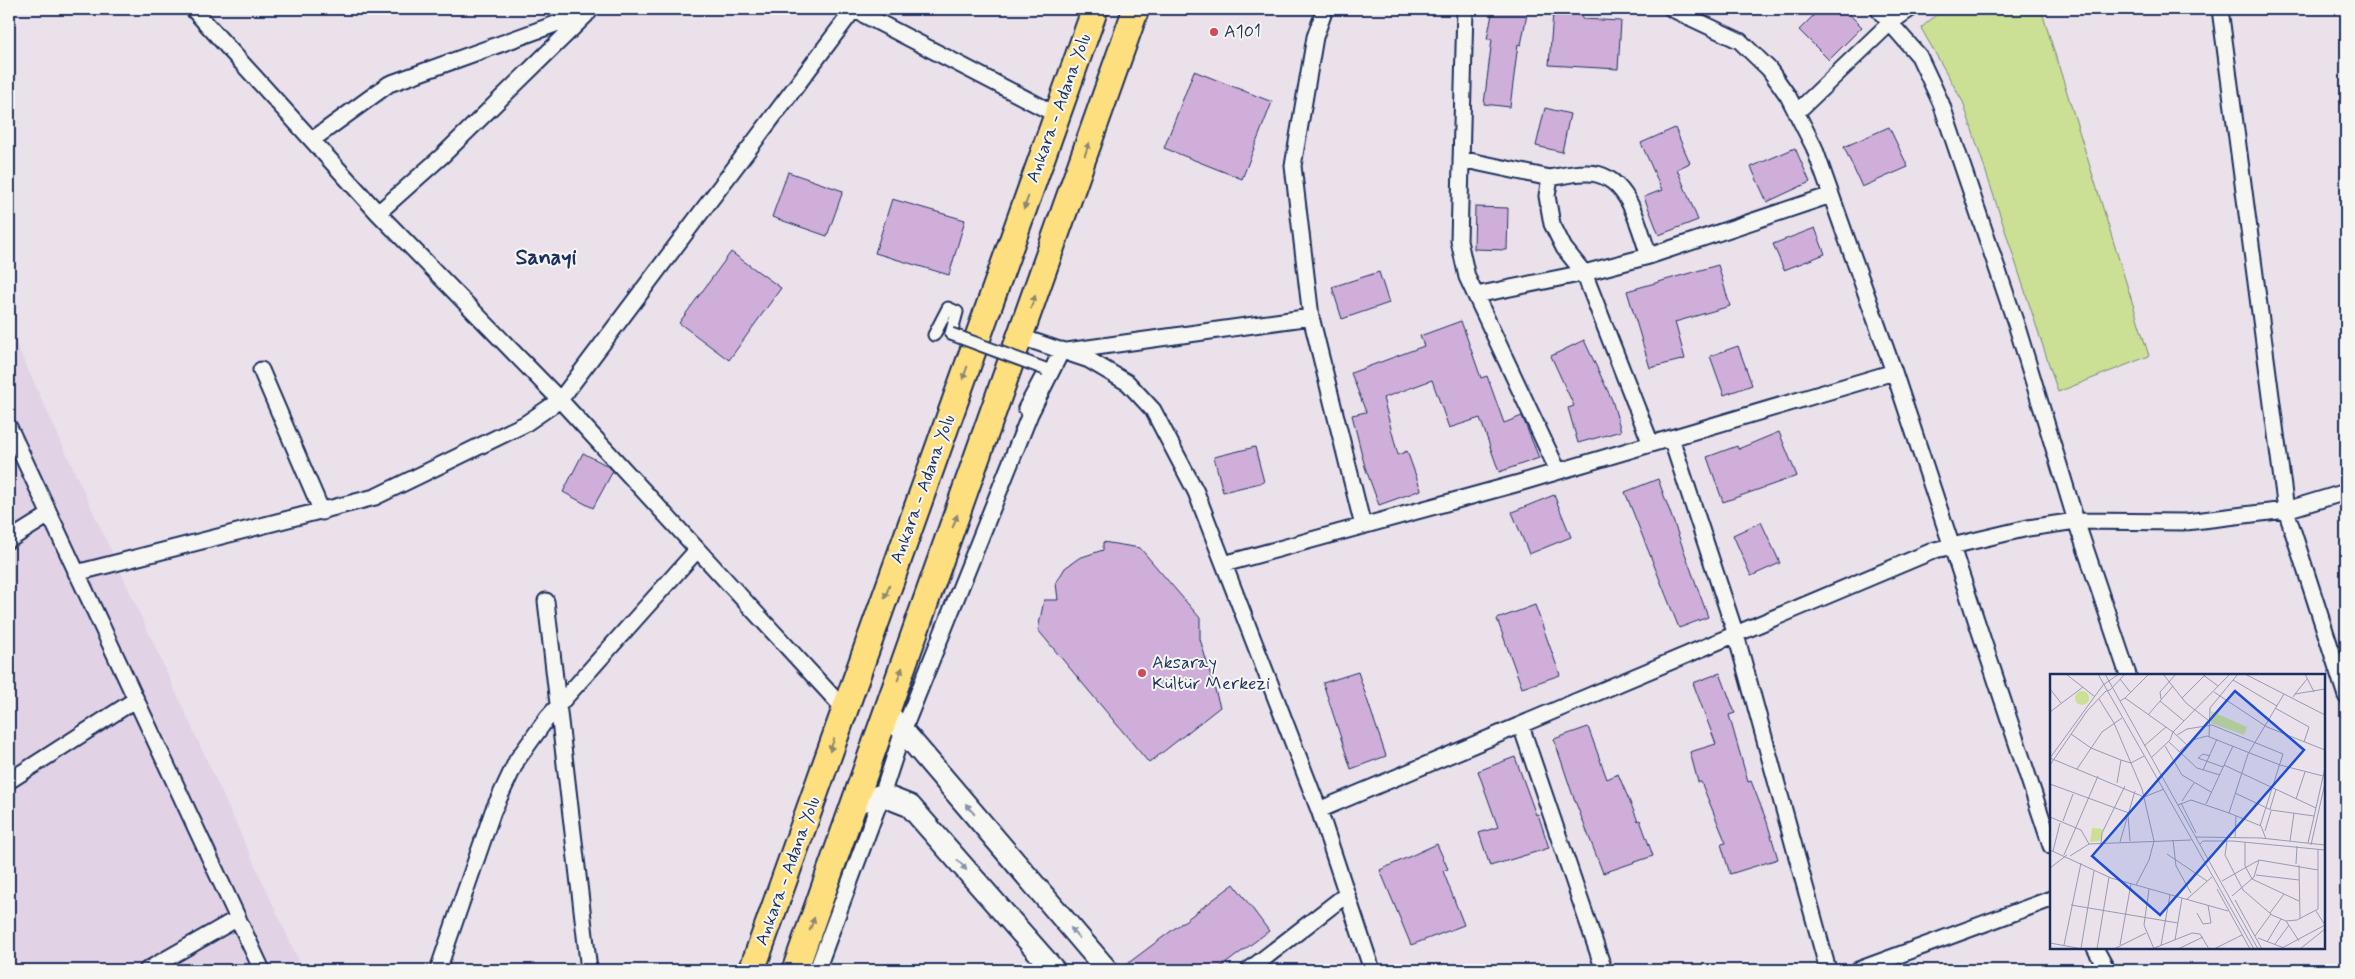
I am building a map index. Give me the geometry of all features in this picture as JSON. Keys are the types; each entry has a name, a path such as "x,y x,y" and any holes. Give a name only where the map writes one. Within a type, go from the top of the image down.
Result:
{"highway":[{"name":"Ankara - Adana Yolu","path":"752,970 1095,9"},
{"path":"795,970 856,803 1136,9"}],"main road":[{"path":"887,712 1107,970"},
{"path":"856,803 882,795 910,806 1054,970"}],"street":[{"path":"193,9 378,213 560,400 845,710"},
{"path":"76,573 375,497 525,424 560,400 853,9 1057,115"},
{"path":"1325,9 1315,37 1293,166 1312,318 1363,526"},
{"path":"1465,9 1459,241 1468,277 1558,471"},
{"path":"1672,9 1740,41 1769,69 1796,112 1814,147 1894,372 2050,843"},
{"path":"1878,9 1919,56 1941,103 2017,327 2076,521 2128,674"},
{"path":"1796,112 1891,22 1910,9"},
{"path":"2220,9 2286,510 2346,696"},
{"path":"312,140 389,84 592,10"},
{"path":"378,213 442,156 592,10"},
{"path":"1461,159 1550,178 1586,173 1604,176 1617,185 1631,204 1649,256"},
{"path":"1550,178 1547,196 1552,224 1564,248 1584,273 1651,444"},
{"path":"1476,295 1584,273 1649,256 1831,195"},
{"path":"934,336 948,308 957,312 951,334 1045,369 1024,408 1030,414"},
{"path":"1063,350 1312,318"},
{"path":"1021,337 1089,360 1128,383 1153,410 1196,492 1319,810 1372,970"},
{"path":"817,970 882,795 903,731 1030,414 1063,350"},
{"path":"261,370 322,512"},
{"path":"1224,564 1558,471 1894,372"},
{"path":"9,427 262,970"},
{"path":"1671,438 1736,635 1828,970"},
{"path":"1319,810 1936,550 2028,528 2076,521 2186,522 2286,510 2346,492"},
{"path":"9,540 49,515"},
{"path":"438,970 493,811 517,760 558,706 697,550"},
{"path":"546,601 589,970"},
{"path":"9,780 135,700"},
{"path":"1521,726 1604,970"},
{"path":"1249,970 1347,894"},
{"path":"1858,970 2050,899"},
{"path":"146,970 238,918"},
{"path":"2096,949 2107,970"}],"shaded area":[{"path":"9,328 303,970 9,970"}],"green space":[{"path":"1943,9 2041,9 2149,356 2058,392 1963,102 1921,28"}],"building":[{"path":"1493,9 1528,9 1521,45 1518,44 1510,107 1484,104 1492,39 1487,39"},
{"path":"1820,9 1844,9 1862,27 1829,60 1799,30"},
{"path":"1553,13 1582,15 1582,19 1621,21 1618,69 1549,65"},
{"path":"1194,71 1272,102 1242,179 1164,148"},
{"path":"1545,108 1570,114 1562,152 1536,146"},
{"path":"1889,127 1908,167 1862,187 1844,147"},
{"path":"1675,128 1690,163 1677,169 1698,220 1659,235 1644,197 1662,190 1641,143"},
{"path":"1795,148 1810,182 1767,202 1751,167"},
{"path":"788,172 843,191 827,236 772,217"},
{"path":"892,199 965,220 949,275 875,253"},
{"path":"1475,207 1508,208 1507,250 1474,249"},
{"path":"1815,228 1825,254 1784,270 1773,244"},
{"path":"731,252 781,288 729,360 679,323"},
{"path":"1718,265 1730,306 1675,322 1685,359 1650,368 1627,291"},
{"path":"1379,272 1389,303 1342,319 1332,287"},
{"path":"1461,321 1481,378 1487,376 1504,423 1522,416 1539,458 1499,472 1480,418 1449,428 1432,380 1383,398 1398,455 1407,451 1421,490 1379,505 1365,467 1352,415 1366,412 1351,373 1424,346 1420,336"},
{"path":"1584,340 1612,400 1621,431 1578,443 1568,408 1574,406 1551,356"},
{"path":"1738,346 1752,385 1724,395 1710,356"},
{"path":"1779,432 1797,476 1723,502 1707,457 1737,446 1738,449"},
{"path":"1255,447 1264,482 1223,492 1214,457"},
{"path":"583,453 608,466 613,471 593,508 563,492"},
{"path":"1658,479 1708,617 1679,628 1625,492"},
{"path":"1554,495 1571,537 1529,554 1512,512"},
{"path":"1761,522 1780,563 1751,576 1733,535"},
{"name":"Aksaray Kültür Merkezi","path":"1103,542 1140,548 1200,618 1200,639 1220,707 1149,763 1038,630 1044,600 1058,600 1056,583 1065,568 1079,558 1103,550"},
{"path":"1535,605 1560,675 1522,688 1497,619"},
{"path":"1358,672 1386,756 1351,769 1323,683"},
{"path":"1720,673 1735,713 1729,715 1748,782 1751,781 1767,822 1778,859 1730,874 1721,844 1726,843 1701,782 1698,782 1690,752 1716,744 1693,683"},
{"path":"1588,727 1607,779 1618,774 1638,821 1640,820 1653,856 1603,873 1572,793 1554,739"},
{"path":"1515,757 1536,815 1538,814 1549,848 1490,866 1479,833 1498,827 1478,771"},
{"path":"1437,844 1448,869 1443,871 1464,925 1411,945 1380,870"},
{"path":"1234,884 1269,931 1217,970 1119,970"}],"place":[{"name":"A101","path":"1214,32"},
{"name":"Aksaray Kültür Merkezi","path":"1142,673"}],"district":[{"name":"Sanayi","path":"546,258"}]}
